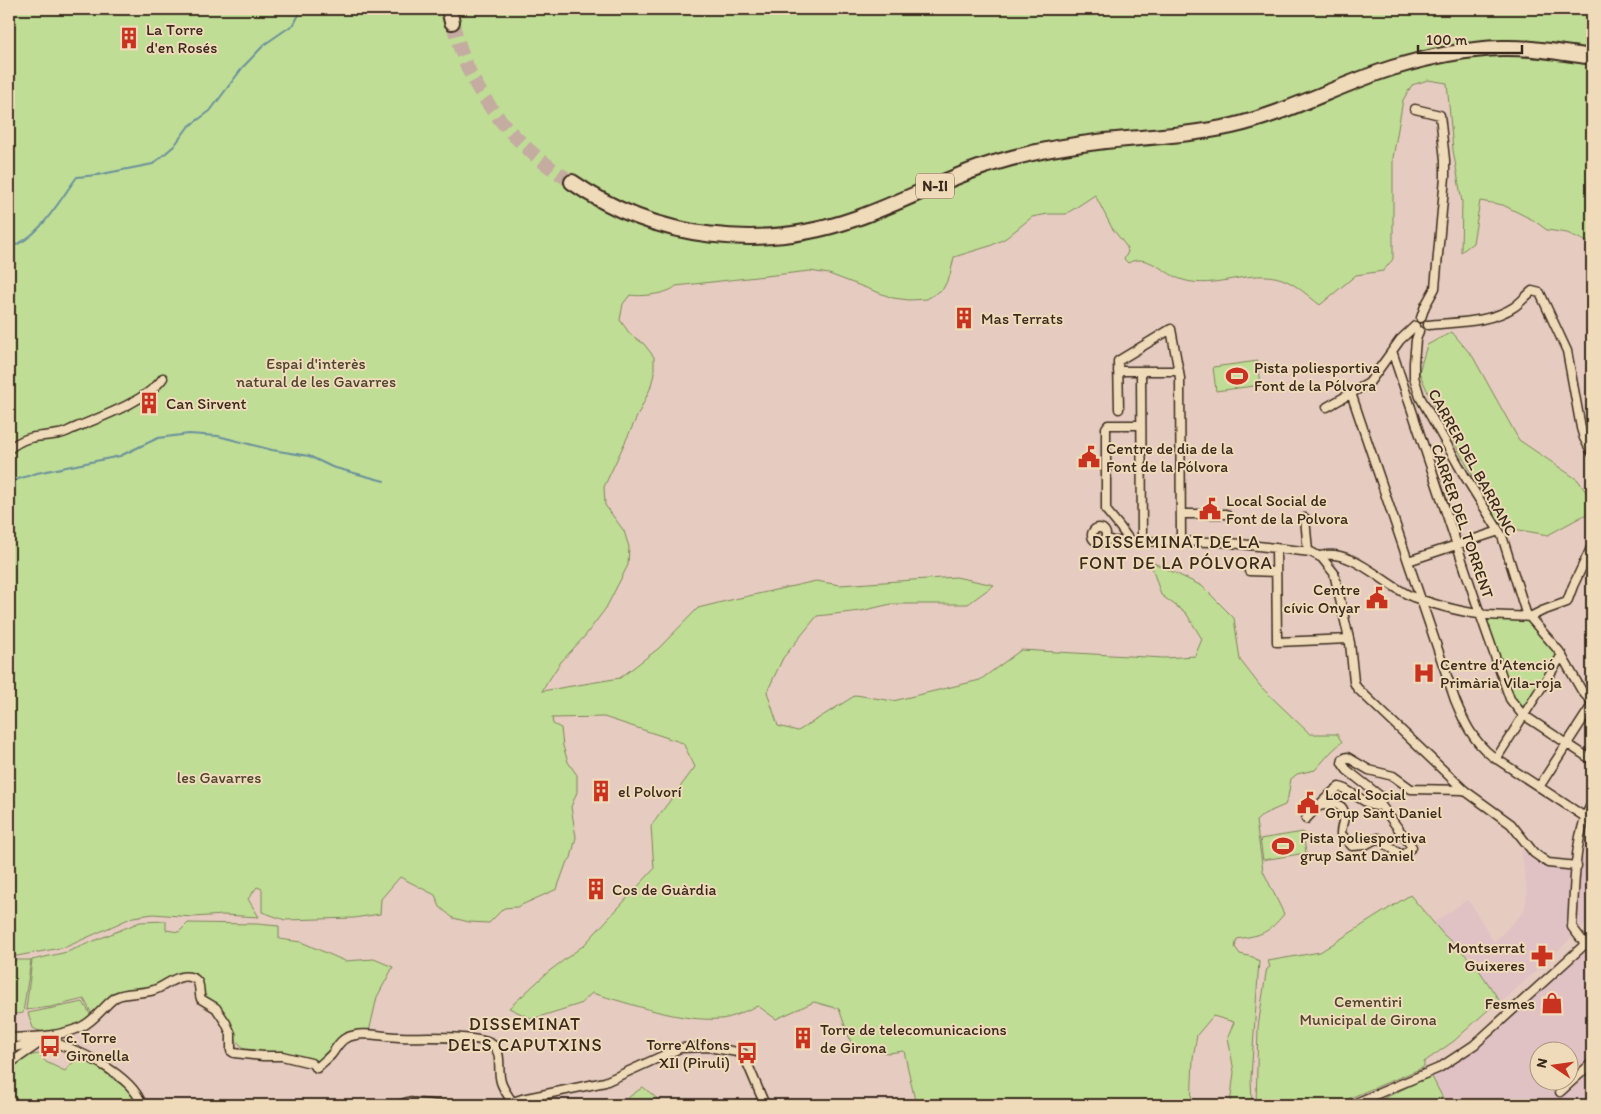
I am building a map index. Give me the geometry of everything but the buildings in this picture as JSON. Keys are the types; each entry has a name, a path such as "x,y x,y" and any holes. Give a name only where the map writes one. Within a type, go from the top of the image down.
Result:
{"highway":[{"name":"N-II","path":"572,182 592,195 628,213 673,228 726,236 750,237 786,234 823,228 857,218 973,170 1030,154 1102,142 1207,131 1248,122 1295,107 1391,68 1431,57 1503,48 1534,49 1592,57"}],"street":[{"path":"1415,109 1440,115 1446,170 1435,288 1421,318 1417,319 1417,328"},
{"path":"1428,325 1466,322 1499,314 1513,308 1532,291 1540,293 1567,351 1581,428 1592,453"},
{"path":"1421,318 1427,321 1428,325"},
{"path":"1327,407 1369,383 1400,340 1417,328 1425,330 1428,325"},
{"name":"CARRER DEL BARRANC","path":"1417,328 1414,377 1418,392 1464,475 1499,531 1526,613 1562,655 1582,691 1592,704"},
{"path":"1119,409 1118,361 1171,329 1179,371 1181,541"},
{"name":"CARRER DEL TORRENT","path":"1392,351 1508,694 1516,708 1524,716"},
{"path":"1118,371 1179,371"},
{"path":"1141,372 1142,541"},
{"path":"9,449 18,442 28,438 66,432 114,411 153,390 163,378"},
{"path":"1352,394 1420,599 1464,721 1473,738 1496,759 1585,817"},
{"path":"1130,541 1106,510 1106,428 1108,425 1141,425"},
{"path":"1181,514 1226,514"},
{"path":"1305,518 1308,551"},
{"path":"1408,561 1499,531"},
{"path":"1106,538 1112,541 1222,542 1308,551 1320,556 1332,568 1334,573 1349,639 1354,682 1357,688 1464,790 1511,824 1527,847 1542,860 1554,865 1577,866"},
{"path":"1320,556 1327,554 1359,563 1402,591 1420,599 1481,614 1530,617 1570,600 1573,586 1592,546"},
{"path":"1276,548 1277,642 1349,639"},
{"path":"1249,564 1249,572 1276,572"},
{"path":"1496,759 1562,655"},
{"path":"1539,787 1592,704"},
{"path":"1524,716 1592,760"},
{"path":"1320,806 1332,803 1342,810 1344,817 1341,834 1352,846 1365,845 1378,838 1402,856 1412,847 1380,804 1380,796 1347,770 1342,763 1344,759 1347,757 1369,770 1393,776 1411,789 1464,790"},
{"path":"1306,819 1320,806 1327,795 1339,787 1371,805 1378,806 1380,804"},
{"path":"1585,944 1572,928 1579,839 1585,817 1592,803"},
{"path":"1350,1105 1439,1068 1474,1045 1592,938"},
{"path":"9,1049 83,1026 95,1018 113,999 120,995 154,990 178,978 188,977 197,981 200,987 201,999 216,1008 226,1023 231,1034 231,1051 234,1053 282,1056 311,1063 317,1068 330,1056 341,1040 351,1036 366,1034 476,1040 492,1044 495,1048 499,1057 501,1083 512,1102"},
{"path":"9,1038 44,1038 85,1055 101,1064 132,1088 142,1105"},
{"path":"9,1064 44,1038"},
{"path":"504,1105 604,1082 680,1048 708,1047 743,1053 766,1105"},
{"path":"1578,1076 1592,1063"},
{"path":"399,1105 408,1102 439,1105"}],"shaded area":[{"path":"1521,848 1530,858 1542,866 1570,867 1571,861 1592,856 1592,917 1555,954 1504,1000 1499,1000 1475,964 1433,923 1468,899 1494,942 1524,911 1527,893"},
{"path":"1592,944 1592,1105 1446,1104 1431,1075 1458,1062 1479,1047"}],"green space":[{"name":"Espai d'interès natural de les Gavarres","path":"9,9 1592,9 1592,244 1567,233 1547,230 1533,220 1503,205 1480,201 1473,243 1461,252 1462,202 1453,150 1447,83 1428,80 1412,85 1403,100 1393,158 1393,259 1383,271 1356,275 1320,305 1292,284 1270,276 1245,277 1207,283 1195,282 1183,280 1142,260 1128,263 1124,259 1128,252 1126,246 1112,228 1095,195 1066,214 1048,214 1032,217 1006,238 990,246 954,257 950,275 943,289 927,299 909,300 893,298 829,274 810,271 676,286 667,291 654,294 630,295 623,304 620,320 630,334 644,344 654,357 654,374 650,389 604,487 605,505 624,531 629,547 628,565 606,608 585,636 560,663 542,691 620,678 659,648 698,608 726,601 816,581 840,585 956,577 994,585 968,604 891,604 861,611 817,616 783,658 767,692 778,726 798,731 856,695 893,701 980,680 1021,650 1164,658 1195,656 1202,639 1186,613 1161,595 1150,561 1202,586 1234,618 1240,660 1261,687 1310,734 1337,734 1342,742 1315,770 1297,774 1291,779 1285,805 1264,814 1256,821 1263,871 1284,914 1268,930 1237,939 1235,947 1240,954 1253,957 1259,961 1251,1077 1252,1105 1230,1105 1234,1072 1228,1037 1234,1022 1213,1016 1197,1035 1193,1058 1191,1105 916,1105 904,1051 888,1053 852,1045 839,1009 814,1002 776,1019 758,1006 735,1016 721,1019 689,1018 592,993 580,1004 532,1019 509,1008 548,972 584,945 654,869 651,826 695,767 683,743 604,717 552,718 553,724 561,728 563,746 568,762 577,775 577,792 571,807 576,837 571,858 566,864 557,889 517,907 504,908 489,923 469,922 453,918 440,907 435,895 400,877 381,899 380,914 354,918 285,920 262,912 262,889 257,887 248,899 259,917 224,915 193,917 153,914 133,917 66,947 9,956"},
{"path":"1452,332 1473,357 1519,440 1578,480 1592,501 1592,511 1548,535 1502,527 1436,411 1419,372 1427,345"},
{"name":"Pista poliesportiva Font de la Pólvora","path":"1258,361 1261,385 1216,391 1213,367"},
{"path":"1482,615 1528,620 1561,657 1524,715 1516,706"},
{"name":"Pista poliesportiva grup Sant Daniel","path":"1303,832 1306,853 1263,860 1260,839"},
{"name":"Cementiri Municipal de Girona","path":"1410,895 1443,934 1475,964 1499,1000 1454,1041 1424,1062 1424,1067 1420,1069 1333,1105 1256,1105 1258,1027 1266,973 1270,967 1268,961 1320,952"},
{"path":"166,921 166,930 179,932 188,923 279,926 279,939 301,942 345,961 374,959 393,967 377,997 369,1032 354,1033 319,1061 247,1052 235,1039 226,1016 204,999 195,977 154,989 114,995 93,1016 84,999 51,1007 26,1010 32,960 67,952 140,922"},
{"path":"9,960 31,960 23,1013 9,1015"},
{"path":"83,1002 92,1017 86,1021 55,1032 40,1031 33,1028 28,1013"},
{"path":"39,1054 46,1062 65,1071 76,1059 89,1061 127,1089 137,1105 85,1105 78,1100 74,1105 9,1105 9,1067 25,1056"},
{"path":"1431,1075 1446,1104 1459,1105 1371,1105"},
{"path":"643,1087 665,1105 618,1105"}],"waterway":[{"path":"9,247 20,243 39,228 77,177 153,164 174,146 188,127 210,111 243,67 265,44 294,24 302,9"},
{"path":"9,482 37,473 120,456 158,438 189,434 218,436 272,450 309,456 332,467 384,481"}],"tunnel":[{"path":"452,22 472,77 502,123 542,161 572,182"}],"place":[{"name":"La Torre d'en Rosés","path":"129,38"},
{"name":"Mas Terrats","path":"964,318"},
{"name":"Pista poliesportiva Font de la Pólvora","path":"1237,376"},
{"name":"Can Sirvent","path":"149,403"},
{"name":"Centre de dia de la Font de la Pólvora","path":"1089,457"},
{"name":"Local Social de Font de la Polvora","path":"1210,509"},
{"name":"Centre cívic Onyar","path":"1377,598"},
{"name":"Centre d'Atenció Primària Vila-roja","path":"1424,673"},
{"name":"el Polvorí","path":"601,791"},
{"name":"Local Social Grup Sant Daniel","path":"1308,803"},
{"name":"Pista poliesportiva grup Sant Daniel","path":"1283,846"},
{"name":"Cos de Guàrdia","path":"596,889"},
{"name":"Montserrat Guixeres","path":"1542,956"},
{"name":"Fesmes","path":"1552,1003"},
{"name":"Torre de telecomunicacions de Girona","path":"803,1038"},
{"name":"c. Torre Gironella","path":"50,1046"},
{"name":"Torre Alfons XII (Piruli)","path":"747,1053"}],"district":[{"name":"DISSEMINAT DE LA FONT DE LA PÓLVORA","path":"1176,552"},
{"name":"DISSEMINAT DELS CAPUTXINS","path":"525,1034"}],"park label":[{"name":"les Gavarres","path":"219,777"}]}
